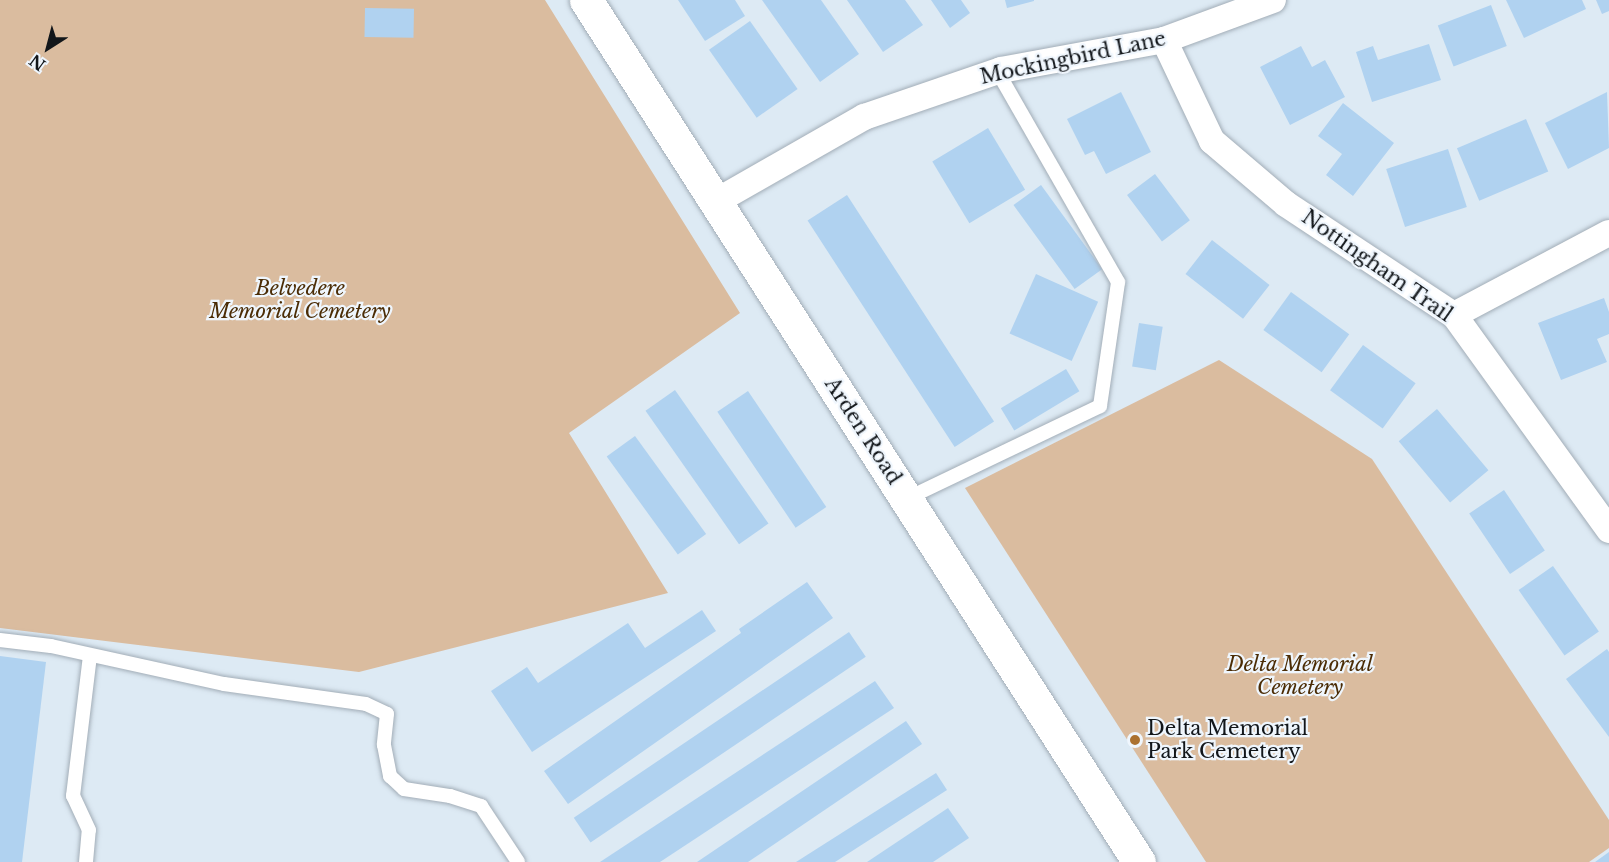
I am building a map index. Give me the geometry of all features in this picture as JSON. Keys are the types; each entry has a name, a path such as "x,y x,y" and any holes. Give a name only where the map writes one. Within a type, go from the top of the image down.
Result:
{"main road":[{"name":"Arden Road","path":"586,0 1139,862"}],"street":[{"name":"Mockingbird Lane","path":"716,202 864,117 997,71 1164,40 1273,0"},
{"name":"Nottingham Trail","path":"1164,40 1212,141 1286,204 1454,315 1609,531"},
{"path":"1454,315 1609,233"}],"lane":[{"path":"906,499 1100,406 1118,282 997,71"},
{"path":"0,640 224,684 366,704 387,714 384,746 390,776 404,789 450,796 481,806 518,862"},
{"path":"86,862 89,830 74,796 90,656"}],"green space":[{"name":"Belvedere Memorial Cemetery","path":"0,0 545,0 740,313 569,433 668,593 359,672 0,628"},
{"name":"Delta Memorial Cemetery","path":"1219,360 1372,459 1609,820 1609,848 1589,862 1206,862 965,488"}],"building":[{"path":"678,0 735,0 745,16 705,41"},
{"path":"762,0 821,0 859,54 820,82"},
{"path":"847,0 905,0 923,25 883,52"},
{"path":"931,0 961,0 970,13 950,28"},
{"path":"1005,0 1034,0 1034,1 1007,8"},
{"path":"1506,0 1582,0 1586,9 1524,38"},
{"path":"1596,0 1609,0 1609,11 1602,14"},
{"path":"1491,5 1507,46 1454,67 1438,25"},
{"path":"365,8 414,9 413,38 364,37"},
{"path":"750,21 798,89 757,118 709,50"},
{"path":"1429,44 1441,80 1372,102 1356,52 1373,46 1378,60"},
{"path":"1301,46 1312,67 1325,60 1345,97 1290,125 1260,67"},
{"path":"1121,92 1151,152 1106,174 1094,151 1085,155 1067,119"},
{"path":"1607,92 1609,148 1568,169 1545,123"},
{"path":"1343,103 1394,143 1353,196 1326,175 1342,154 1318,136"},
{"path":"1526,119 1548,171 1479,201 1457,148"},
{"path":"988,128 1025,190 969,223 932,161"},
{"path":"1448,149 1467,207 1405,227 1386,169"},
{"path":"1155,174 1190,220 1162,241 1127,195"},
{"path":"1041,185 1102,269 1075,289 1013,205"},
{"path":"847,195 994,421 955,447 808,221"},
{"path":"1212,240 1270,285 1243,319 1186,274"},
{"path":"1036,274 1098,302 1072,361 1010,333"},
{"path":"1291,292 1349,334 1322,372 1263,330"},
{"path":"1604,298 1609,312 1609,334 1597,339 1607,362 1561,380 1538,323"},
{"path":"1139,323 1163,327 1156,370 1132,366"},
{"path":"1363,345 1416,383 1383,429 1330,390"},
{"path":"1066,369 1079,391 1014,430 1001,408"},
{"path":"675,390 768,524 739,544 646,411"},
{"path":"748,391 826,507 796,528 717,412"},
{"path":"1437,409 1488,470 1450,502 1399,441"},
{"path":"635,436 706,534 678,554 607,457"},
{"path":"1504,490 1545,551 1510,574 1469,513"},
{"path":"1553,566 1599,632 1564,656 1519,590"},
{"path":"807,582 833,618 568,804 544,771 741,633 739,629"},
{"path":"702,610 716,631 532,752 491,691 527,667 538,683 628,623 645,648"},
{"path":"849,632 866,657 591,843 574,818"},
{"path":"1607,649 1609,652 1609,737 1566,679"},
{"path":"0,656 46,662 22,862 0,862"},
{"path":"875,681 894,708 660,862 600,862"},
{"path":"906,721 922,744 748,862 697,862"},
{"path":"936,773 947,790 835,862 796,862"},
{"path":"948,808 969,838 933,862 867,862"},
{"path":"1609,852 1609,862 1595,862"}],"place":[{"name":"Delta Memorial Park Cemetery","path":"1135,740"}]}
